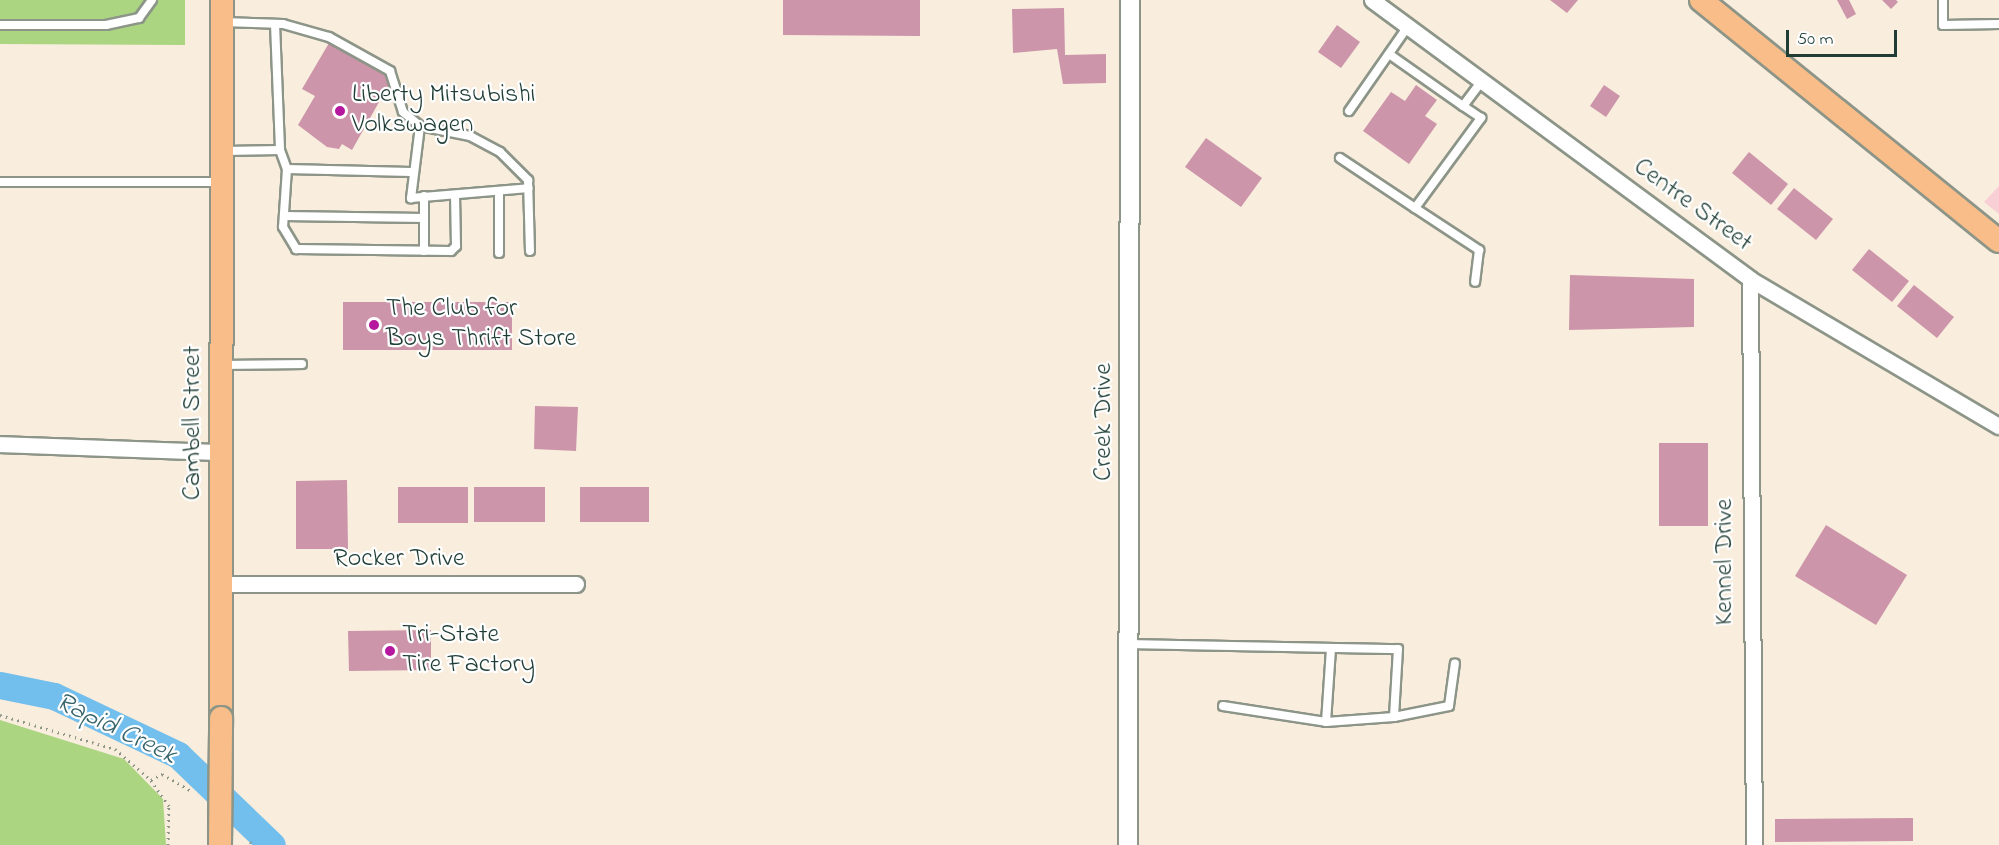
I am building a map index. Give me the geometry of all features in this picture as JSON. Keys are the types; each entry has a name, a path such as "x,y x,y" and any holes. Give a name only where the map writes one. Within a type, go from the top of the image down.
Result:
{"main road":[{"path":"1701,0 1996,233"},
{"name":"Cambell Street","path":"220,845 223,452 222,11"}],"street":[{"name":"Creek Drive","path":"1128,845 1130,0"},
{"name":"Centre Street","path":"1372,0 1750,279 1999,426"},
{"name":"Kennel Drive","path":"1750,279 1754,845"},
{"path":"0,444 223,452"},
{"name":"Rocker Drive","path":"222,584 576,584"}],"lane":[{"path":"0,25 106,25 139,18 152,0"},
{"path":"1943,0 1943,25 1999,24"},
{"path":"222,11 329,37 390,71 403,112 420,126 470,136 500,152 524,175 529,188 530,251"},
{"path":"275,24 280,150 287,170 284,216 287,240 296,249 424,251 456,246 455,195"},
{"path":"1349,111 1408,26"},
{"path":"1389,54 1481,118 1415,208"},
{"path":"1463,106 1482,81"},
{"path":"420,126 411,172 411,198 529,188"},
{"path":"222,151 280,150"},
{"path":"1340,158 1479,250 1475,282"},
{"path":"287,170 411,172"},
{"path":"0,182 222,182"},
{"path":"499,191 499,253"},
{"path":"424,196 424,251"},
{"path":"284,216 424,218"},
{"path":"222,365 302,364"},
{"path":"1130,644 1398,649 1394,717"},
{"path":"1326,722 1331,648"},
{"path":"1223,706 1326,722 1394,717 1449,706 1455,663"}],"path":[{"path":"0,715 115,749 151,780 169,806 168,845"},
{"path":"151,780 162,774 192,791"},
{"path":"250,842 254,845"}],"shaded area":[{"path":"1999,186 1999,214 1984,202"}],"green space":[{"path":"0,0 185,0 185,45 0,44"},
{"path":"0,720 124,759 163,799 166,845 0,845"}],"building":[{"path":"783,0 920,0 920,36 783,35"},
{"path":"1550,0 1578,0 1567,13"},
{"path":"1837,0 1849,0 1856,14 1847,19"},
{"path":"1882,0 1896,0 1898,2 1891,9"},
{"path":"1064,8 1065,55 1106,54 1106,83 1063,84 1057,49 1013,53 1012,9"},
{"path":"1337,25 1360,42 1341,68 1318,52"},
{"name":"Liberty Mitsubishi Volkswagen","path":"329,43 392,79 352,150 342,144 339,149 327,147 298,125 315,96 302,89"},
{"path":"1416,85 1437,100 1425,116 1437,124 1409,164 1363,131 1391,92 1405,101"},
{"path":"1604,85 1620,96 1606,117 1590,106"},
{"path":"1206,138 1262,178 1241,207 1185,167"},
{"path":"1749,152 1788,184 1771,205 1732,173"},
{"path":"1794,188 1833,219 1816,240 1777,209"},
{"path":"1869,249 1909,281 1892,302 1852,270"},
{"path":"1570,275 1694,279 1694,327 1569,330"},
{"path":"1914,285 1954,317 1937,338 1897,306"},
{"path":"343,302 512,302 512,350 343,350"},
{"path":"535,406 578,407 576,451 534,449"},
{"path":"1659,443 1708,443 1708,526 1659,526"},
{"path":"347,480 348,549 296,549 296,481"},
{"path":"398,487 468,487 468,523 398,523"},
{"path":"474,487 545,487 545,522 474,522"},
{"path":"580,487 649,487 649,522 580,522"},
{"path":"1826,525 1907,575 1876,625 1795,576"},
{"name":"Tri-State Tire Factory","path":"431,630 431,670 349,671 348,631"},
{"path":"1913,818 1913,841 1775,842 1775,819"}],"waterway":[{"name":"Rapid Creek","path":"0,685 54,696 178,755 272,845"}],"place":[{"name":"Liberty Mitsubishi Volkswagen","path":"340,111"},
{"name":"The Club for Boys Thrift Store","path":"374,325"},
{"name":"Tri-State Tire Factory","path":"390,651"}]}
